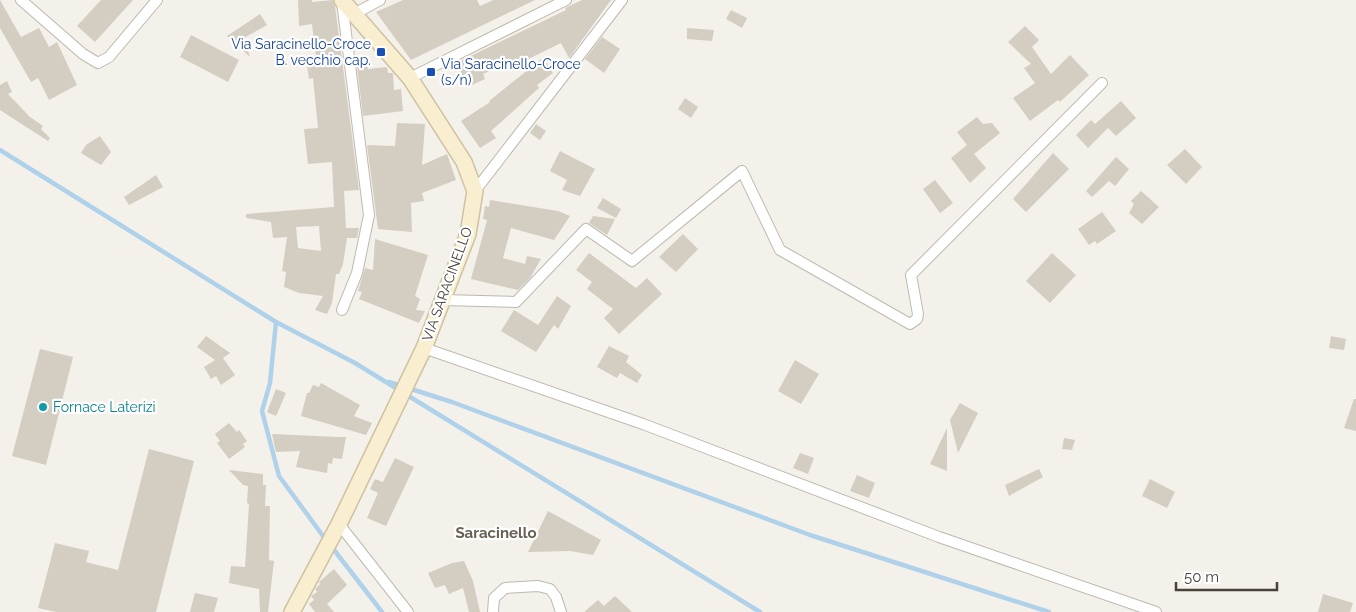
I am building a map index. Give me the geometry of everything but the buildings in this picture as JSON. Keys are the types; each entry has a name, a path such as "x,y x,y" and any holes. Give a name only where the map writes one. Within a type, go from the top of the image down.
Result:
{"street":[{"path":"21,0 83,54 98,63 109,57 157,0"},
{"path":"342,0 369,215 357,274 342,310"},
{"name":"VIA SARACINELLO","path":"292,612 337,528 422,353 468,234 475,192 464,162 410,78 342,0"},
{"path":"354,14 380,0"},
{"path":"410,78 566,0"},
{"path":"475,192 622,0"},
{"path":"443,300 516,302 586,229 632,261 742,171 780,250 910,324 917,319 918,314 911,275 1102,83"},
{"path":"422,353 643,424 938,537 1156,612"},
{"path":"337,528 408,612"},
{"path":"493,612 494,598 505,588 538,586 550,589 556,597 561,612"}],"waterway":[{"path":"0,150 276,322 355,363 760,612"},
{"path":"276,322 270,383 262,411 279,476 326,540"},
{"path":"389,382 452,402 810,535 1049,612"},
{"path":"331,546 382,612"}],"place":[{"name":"Via Saracinello-Croce B. vecchio cap.","path":"381,52"},
{"name":"Via Saracinello-Croce (s/n)","path":"431,72"},
{"name":"Fornace Laterizi","path":"43,407"}],"district":[{"name":"Saracinello","path":"496,533"}]}
